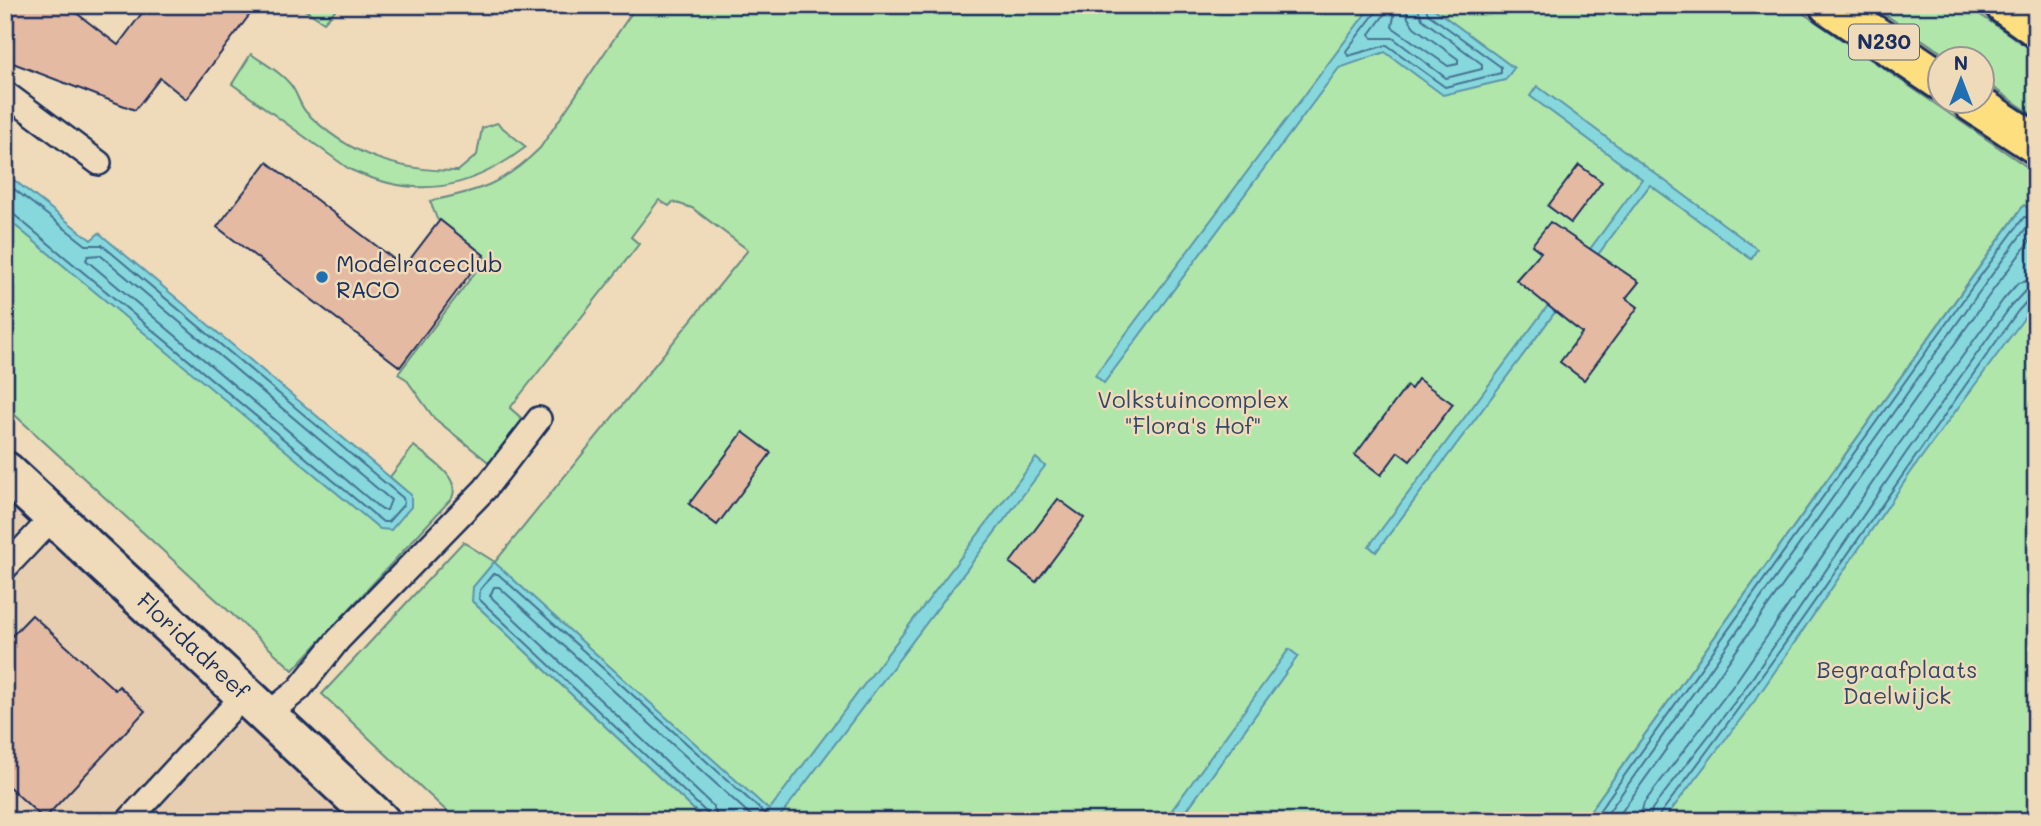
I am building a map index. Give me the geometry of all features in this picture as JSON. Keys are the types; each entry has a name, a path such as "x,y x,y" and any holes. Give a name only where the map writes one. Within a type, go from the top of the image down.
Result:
{"main road":[{"name":"N230","path":"1829,5 1926,71"},
{"path":"2005,5 2036,27"},
{"path":"1993,116 2036,144"}],"street":[{"name":"Floridadreef","path":"5,471 380,821"}],"lane":[{"path":"5,93 99,163"},
{"path":"128,821 256,705 299,689 338,639 485,489 539,419"},
{"path":"5,568 54,516"}],"shaded area":[{"path":"5,466 392,821 5,821"}],"green space":[{"path":"297,5 340,5 324,22"},
{"name":"Volkstuincomplex \"Flora's Hof\"","path":"637,5 1791,5 1926,98 1926,116 1953,116 2036,173 2036,213 2023,206 1583,821 781,821 472,601 706,821 457,821 322,694 463,542 495,562 748,250 692,208 673,202 669,206 659,200 631,237 639,244 510,408 526,422 492,465 434,418 406,379 398,374 486,258 437,219 430,201 463,194 490,184 515,170 540,148"},
{"path":"1871,5 1966,5 2036,53 2036,117 1996,90 1996,46 1932,46"},
{"path":"251,54 285,78 306,112 322,127 357,150 375,158 415,168 458,171 477,155 482,128 497,123 526,147 483,173 441,186 397,185 373,179 349,169 232,84"},
{"path":"5,217 63,263 410,495 390,477 414,446 448,475 454,490 452,498 293,670 5,406"},
{"name":"Begraafplaats Daelwijck","path":"2036,261 2036,821 1614,821"}],"water":[{"path":"1372,5 1429,5 1514,68 1505,80 1443,95 1385,52 1339,68 1104,383 1095,375"},
{"path":"1537,86 1757,249 1751,259 1650,185 1376,552 1369,546 1642,179 1530,96"},
{"path":"5,173 91,240 99,233 411,495 411,507 391,530 380,529 5,217"},
{"path":"2024,205 2036,213 2036,302 1918,462 1756,699 1663,821 1583,821"},
{"path":"1036,458 1045,466 779,818 781,821 706,821 472,601 473,587 494,562 769,810"},
{"path":"1289,649 1298,656 1179,821 1164,821"}],"building":[{"path":"5,5 66,5 118,45 148,5 257,5 186,99 160,78 135,110 5,60"},
{"path":"267,162 404,267 440,220 484,255 400,367 217,227"},
{"path":"1579,165 1602,182 1571,223 1548,206"},
{"path":"1550,222 1639,282 1626,298 1638,307 1584,380 1560,362 1582,333 1516,280 1541,252 1532,245"},
{"path":"1418,379 1453,404 1410,461 1398,452 1381,475 1355,455 1407,386 1411,389"},
{"path":"743,432 771,453 717,525 689,504"},
{"path":"1058,499 1084,518 1036,582 1010,563"},
{"path":"32,615 115,690 119,686 145,711 44,819 5,783 5,643"}],"place":[{"name":"Modelraceclub RACO","path":"322,277"}]}
